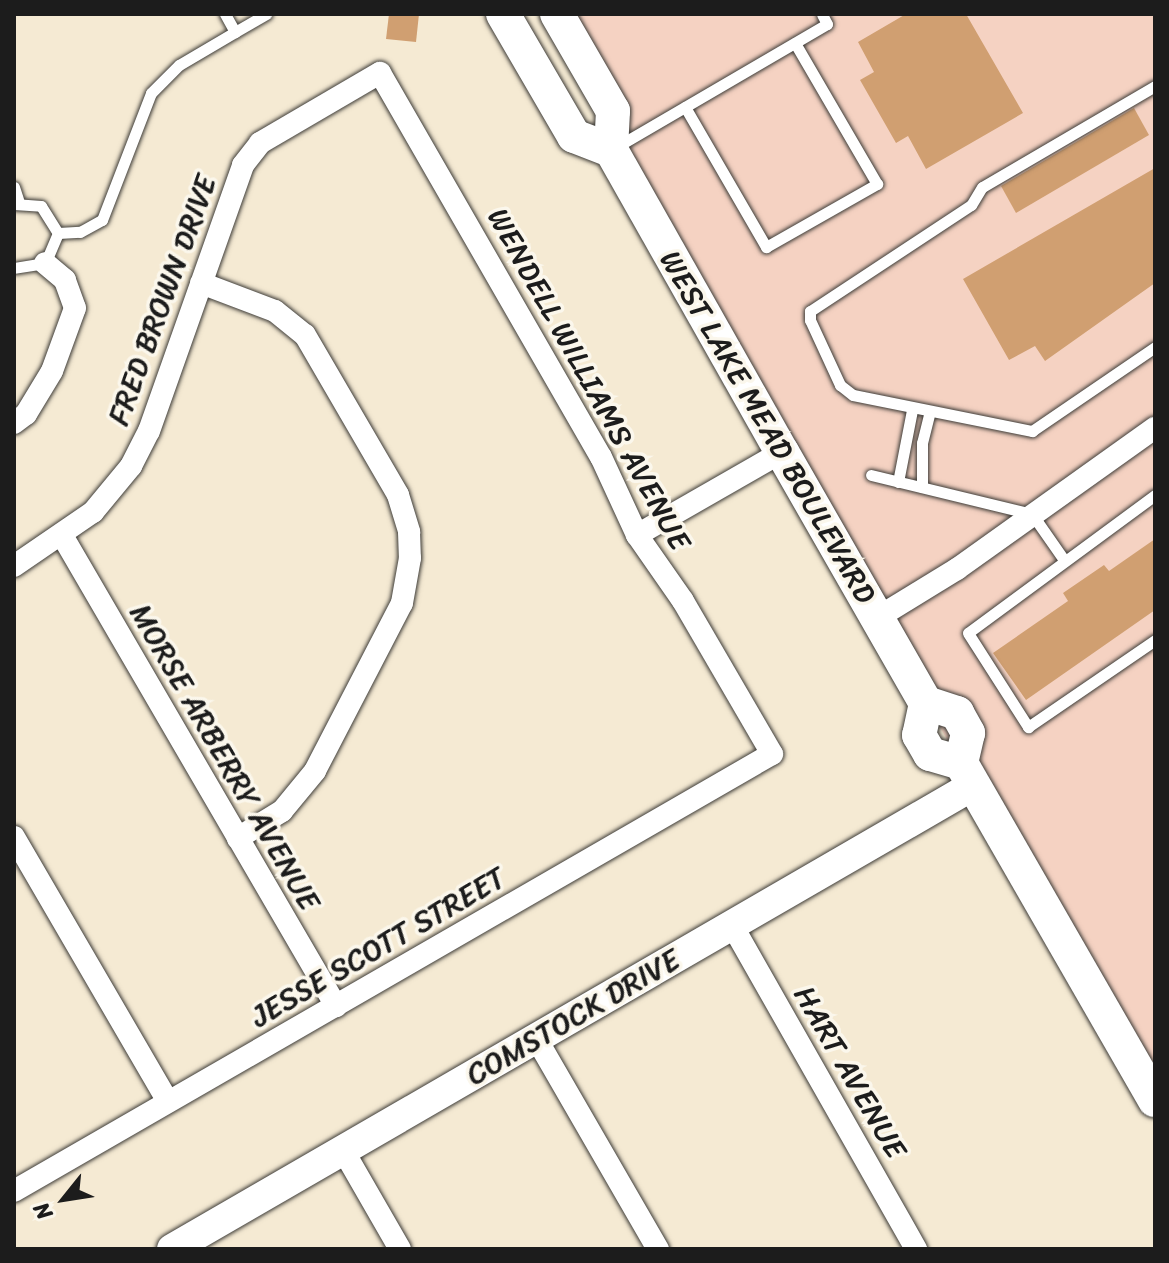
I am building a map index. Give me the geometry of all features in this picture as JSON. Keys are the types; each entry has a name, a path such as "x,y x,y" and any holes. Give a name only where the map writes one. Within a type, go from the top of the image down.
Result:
{"main road":[{"path":"503,14 574,136 611,150 613,111 557,14"},
{"name":"WEST LAKE MEAD BOULEVARD","path":"611,150 926,703 919,735 930,754 967,774"},
{"path":"967,774 1155,1100"}],"street":[{"name":"FRED BROWN DRIVE","path":"14,566 63,537 93,512 131,466 149,431 243,165 260,143 380,73"},
{"name":"WENDELL WILLIAMS AVENUE","path":"380,73 601,457 637,535 683,601 772,754"},
{"path":"14,423 26,414 52,371 75,308 65,280 45,263"},
{"path":"201,283 275,311 305,335 398,495 409,532 410,558 402,603 315,771 282,811 238,838"},
{"path":"877,618 1155,428"},
{"path":"637,535 782,452"},
{"name":"MORSE ARBERRY AVENUE","path":"63,537 336,1006"},
{"name":"JESSE SCOTT STREET","path":"14,1191 772,754"},
{"name":"COMSTOCK DRIVE","path":"172,1249 732,925 967,774"},
{"path":"14,837 168,1102"},
{"name":"HART AVENUE","path":"732,925 916,1249"},
{"path":"536,1038 658,1249"},
{"path":"343,1150 400,1249"}],"lane":[{"path":"225,14 235,32"},
{"path":"58,233 80,232 102,220 151,93 179,65 266,14"},
{"path":"611,150 827,24 822,14"},
{"path":"685,107 766,247 877,184 795,43"},
{"path":"1155,86 982,187 960,214 810,311 811,332 840,385 853,395 912,410 1041,430 1155,347"},
{"path":"14,187 16,203 41,206 58,233"},
{"path":"14,268 45,263 58,233"},
{"path":"898,482 912,410"},
{"path":"922,487 922,443 930,412"},
{"path":"871,475 1032,514 1064,560"},
{"path":"1155,495 968,633 1028,727 1155,640"}],"shaded area":[{"path":"553,14 1155,14 1155,1100 926,703"}],"building":[{"path":"389,14 419,14 416,42 386,39"},
{"path":"906,14 966,14 1023,113 926,169 908,136 896,143 860,80 874,72 858,42"},
{"path":"1134,108 1149,135 1016,213 1001,186"},
{"path":"1155,168 1155,283 1045,361 1035,346 1009,360 963,279"},
{"path":"1155,539 1155,610 1026,700 993,653 1068,601 1063,593 1104,565 1109,571"}]}
